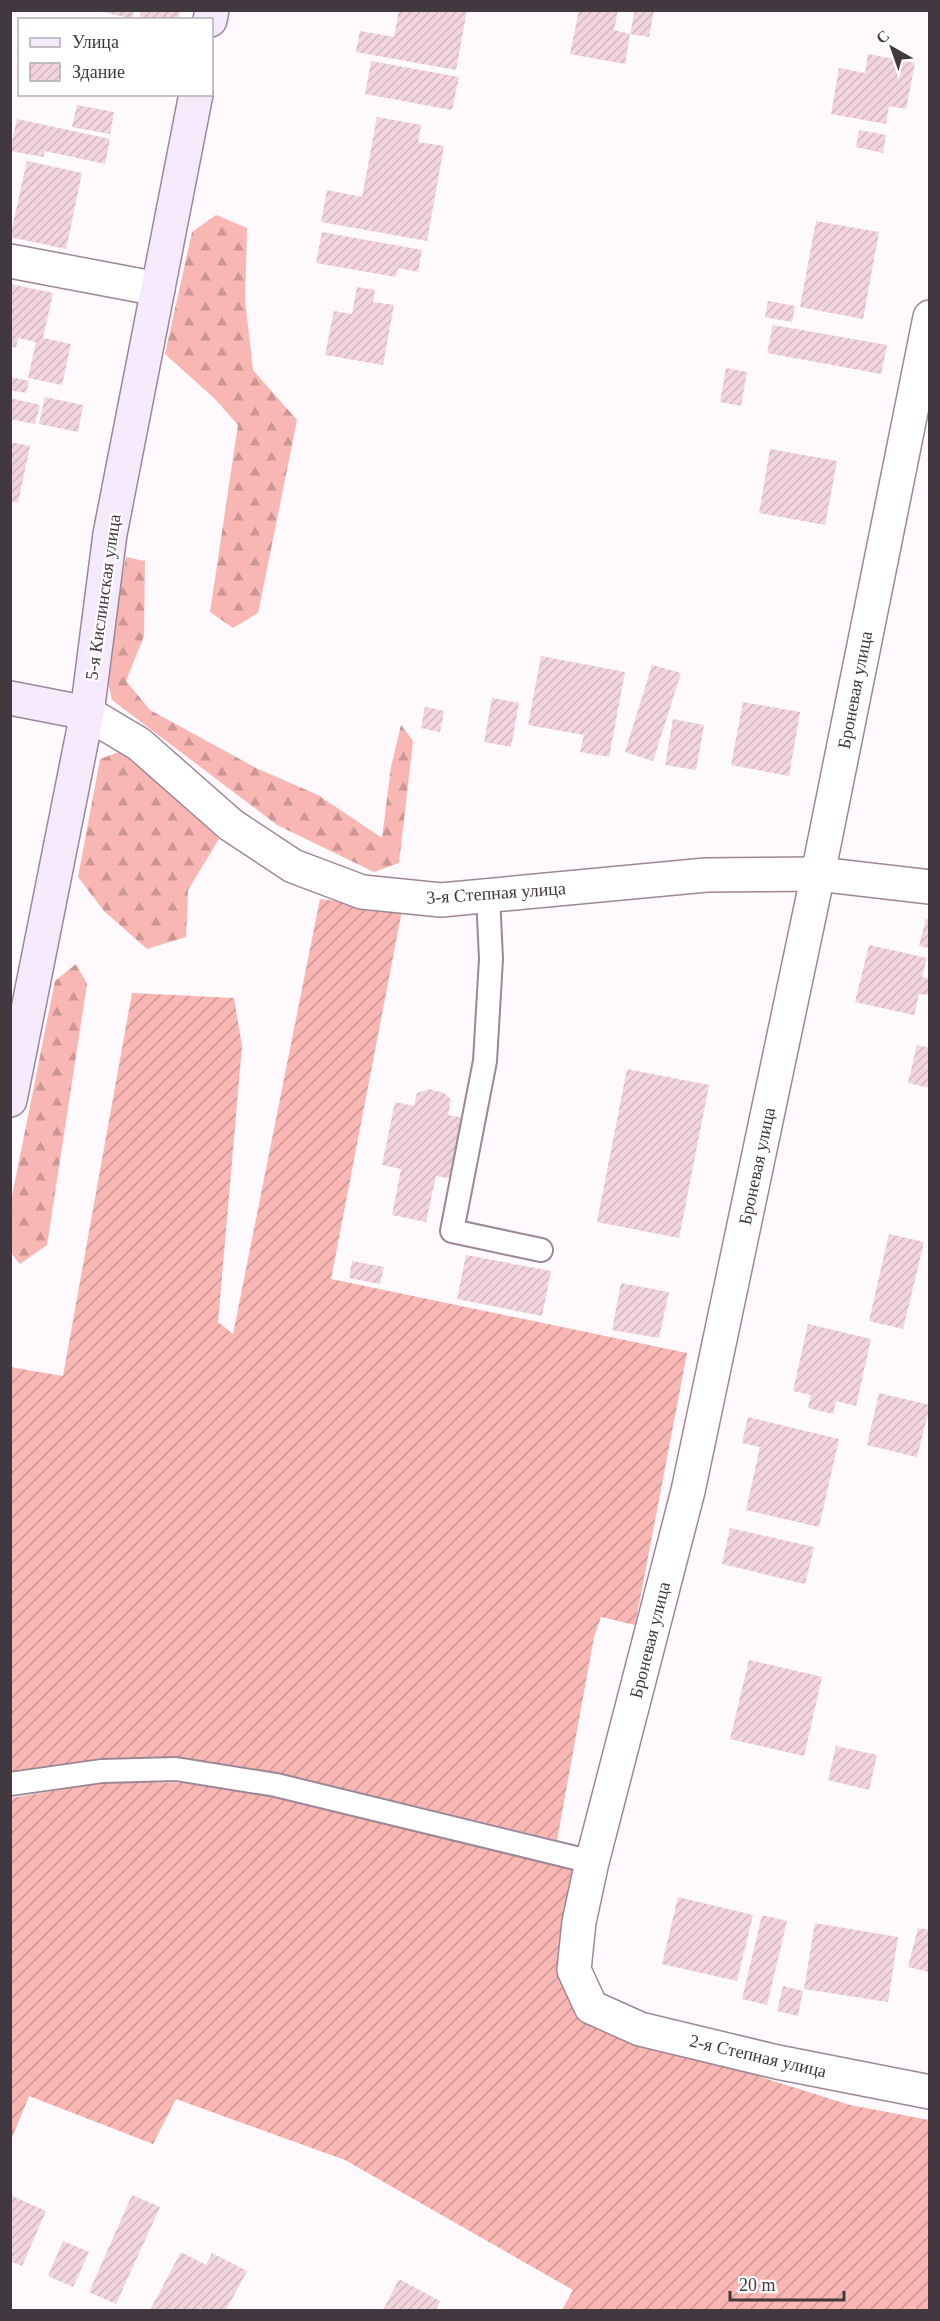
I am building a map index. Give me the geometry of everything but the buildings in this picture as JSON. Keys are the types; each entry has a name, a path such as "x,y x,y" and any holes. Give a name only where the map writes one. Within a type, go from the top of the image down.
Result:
{"street":[{"name":"5-я Кислинская улица","path":"10,1100 87,713 110,534 196,96"},
{"path":"10,261 158,289"},
{"name":"Броневая улица","path":"591,2007 574,1970 579,1922 592,1862 688,1491 819,874 930,317"},
{"name":"3-я Степная улица","path":"10,698 87,713 139,744 231,825 294,867 362,892 441,900 706,875 819,874 930,887"},
{"name":"2-я Степная улица","path":"591,2007 640,2029 777,2062 930,2092"}],"lane":[{"path":"488,896 491,959 485,1060 452,1231 542,1250"},
{"path":"10,1784 102,1771 176,1769 276,1785 592,1862"}],"green space":[{"path":"216,215 247,228 245,300 253,370 297,420 258,613 233,628 210,612 238,425 215,399 165,354 192,232"},
{"path":"126,557 145,561 144,636 126,681 150,710 256,768 318,795 382,838 391,767 401,725 413,741 399,863 374,872 277,825 112,700 105,668"},
{"path":"124,750 160,774 219,839 188,890 186,937 147,949 104,911 78,877 100,759"},
{"path":"320,899 402,910 331,1279 687,1353 635,1625 601,1617 594,1637 557,1840 283,1774 182,1758 98,1763 11,1774 10,1367 63,1376 132,993 234,998 242,1046 218,1322 233,1334"},
{"path":"76,964 87,984 47,1245 20,1264 11,1253 11,1201 55,981"},
{"path":"111,1781 203,1784 261,1793 351,1811 440,1833 572,1870 559,1963 668,2048 850,2105 929,2120 929,2310 562,2310 573,2290 345,2160 176,2099 153,2144 29,2096 11,2140 11,1798"}]}
